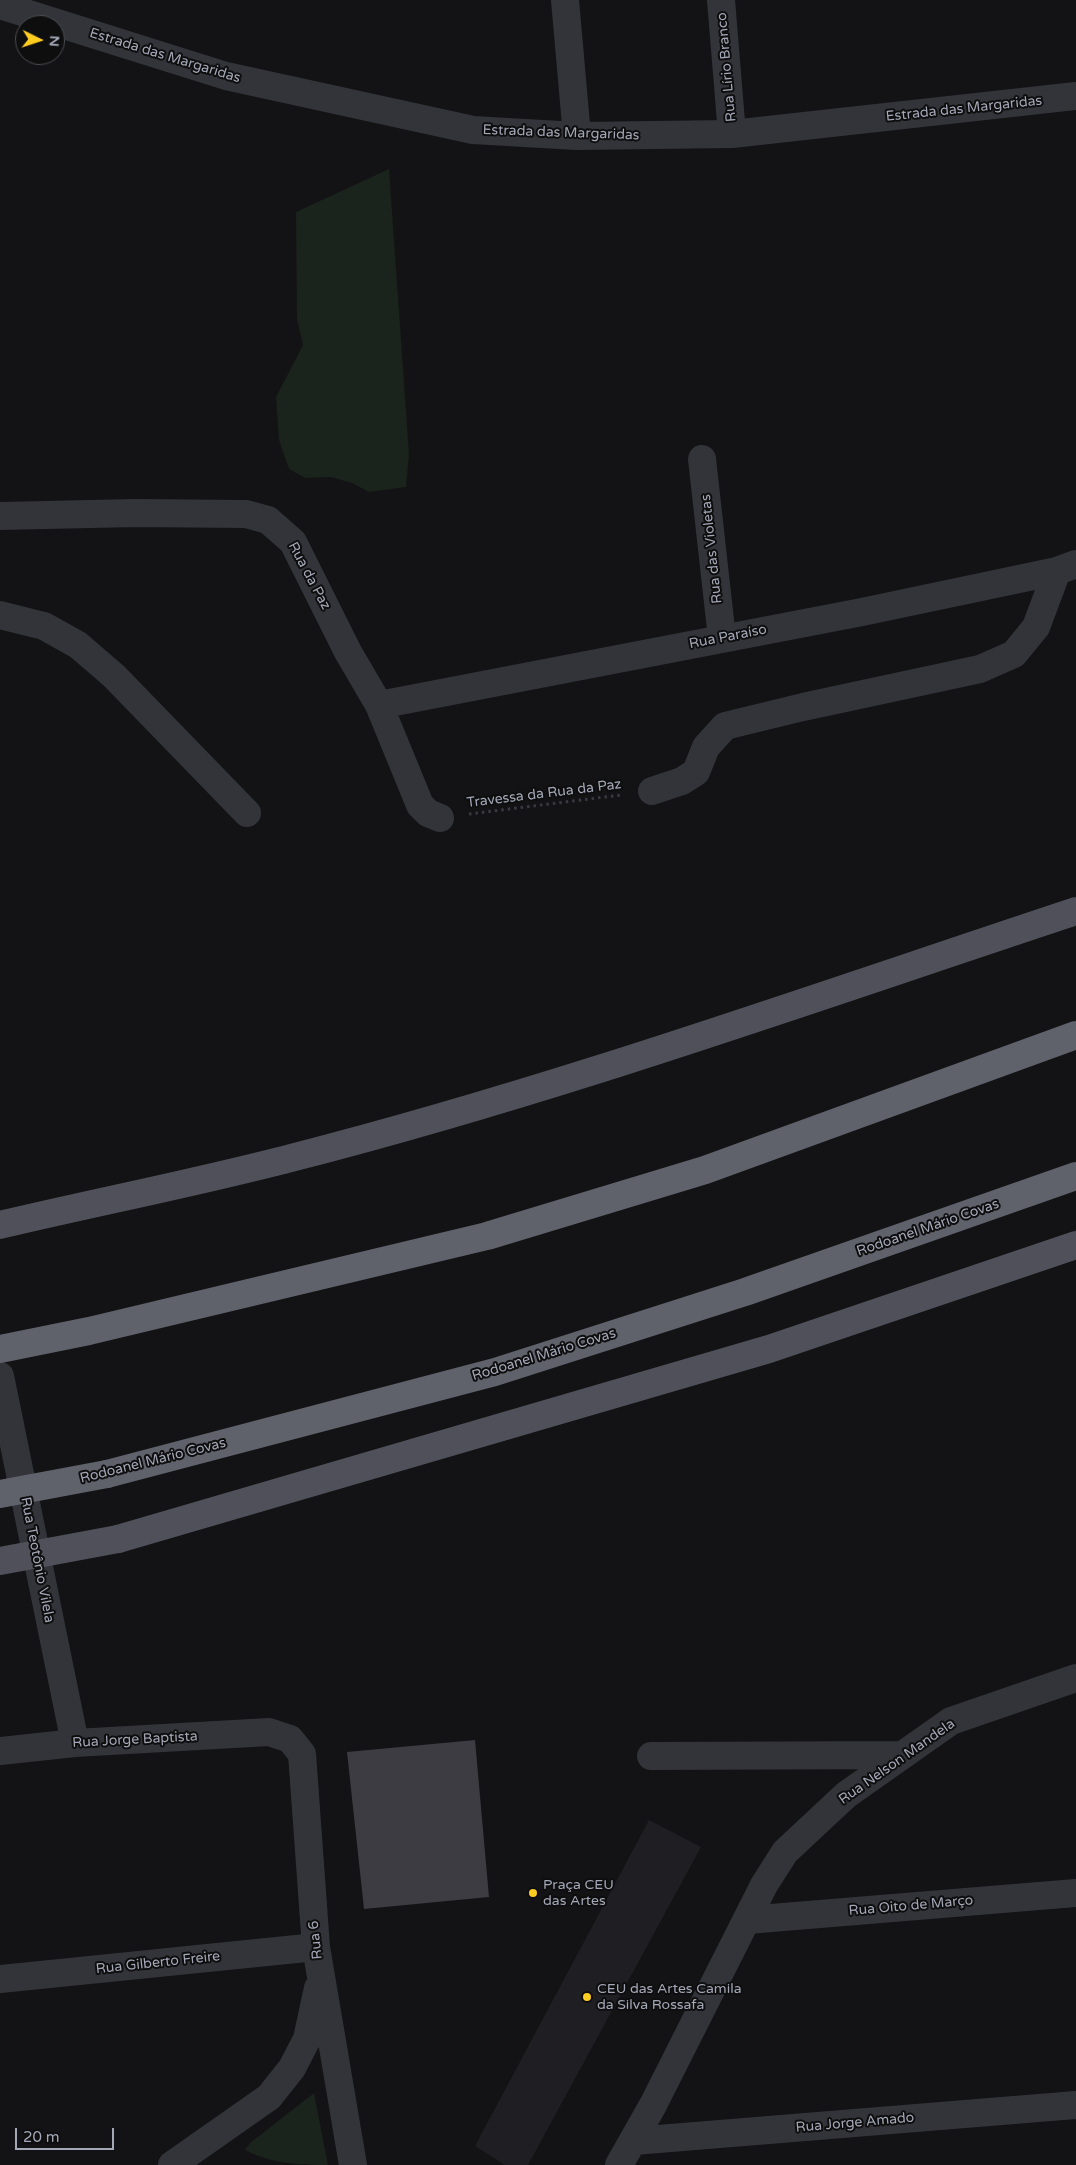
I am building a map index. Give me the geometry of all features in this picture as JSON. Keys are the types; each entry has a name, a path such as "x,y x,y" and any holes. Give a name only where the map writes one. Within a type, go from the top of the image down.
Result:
{"highway":[{"path":"0,1349 89,1331 487,1236 705,1170 1076,1036"},
{"name":"Rodoanel Mário Covas","path":"0,1494 107,1474 494,1372 745,1292 1076,1176"}],"main road":[{"path":"0,1225 290,1158 437,1117 583,1074 1076,911"},
{"path":"0,1561 118,1539 770,1349 1076,1245"}],"street":[{"path":"565,0 577,136"},
{"name":"Rua Lírio Branco","path":"721,0 732,134"},
{"name":"Estrada das Margaridas","path":"0,5 226,76 473,130 577,136 732,134 1076,96"},
{"name":"Rua das Violetas","path":"702,459 722,638"},
{"name":"Rua da Paz","path":"0,516 136,512 246,514 268,520 293,542 348,652 379,705 420,804 428,813 440,818"},
{"path":"652,792 682,782 696,772 706,747 725,726 803,707 980,669 1014,654 1036,628 1067,568"},
{"name":"Rua Paraíso","path":"379,705 1067,568"},
{"path":"0,615 44,626 78,645 114,676 246,813"},
{"name":"Rua Teotônio Vilela","path":"0,1376 75,1743"},
{"name":"Rua Nelson Mandela","path":"618,2165 634,2141 764,1885 785,1852 846,1795 951,1721 1076,1678"},
{"name":"Rua Jorge Baptista","path":"0,1751 75,1743 269,1732"},
{"name":"Rua 6","path":"269,1732 290,1739 302,1754 316,1947 352,2165"},
{"path":"651,1756 903,1755"},
{"name":"Rua Oito de Março","path":"746,1920 1076,1893"},
{"name":"Rua Gilberto Freire","path":"0,1979 316,1947"},
{"path":"172,2165 269,2097 286,2075 306,2039 320,1976"},
{"name":"Rua Jorge Amado","path":"634,2141 1076,2105"}],"path":[{"name":"Travessa da Rua da Paz","path":"440,818 652,792"}],"shaded area":[{"path":"389,169 409,454 406,487 369,492 352,483 331,477 305,478 289,469 279,440 276,397 303,345 297,319 296,212"},
{"name":"CEU das Artes Camila da Silva Rossafa","path":"649,1820 701,1847 528,2165 505,2165 475,2146"},
{"path":"314,2093 328,2165 286,2163 255,2155 245,2150 250,2143"}],"building":[{"path":"475,1740 489,1897 364,1909 347,1752"}],"place":[{"name":"Praça CEU das Artes","path":"533,1893"},
{"name":"CEU das Artes Camila da Silva Rossafa","path":"587,1997"}]}
